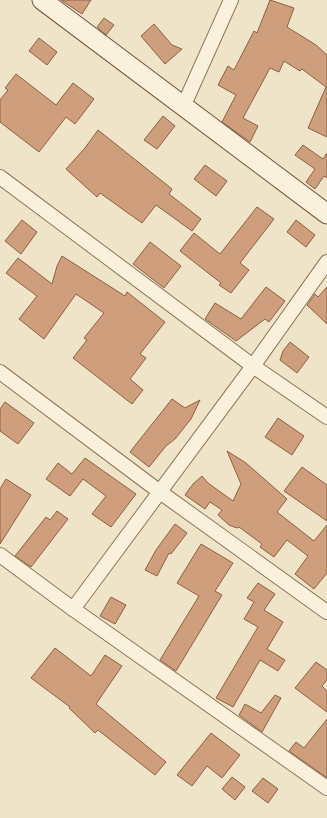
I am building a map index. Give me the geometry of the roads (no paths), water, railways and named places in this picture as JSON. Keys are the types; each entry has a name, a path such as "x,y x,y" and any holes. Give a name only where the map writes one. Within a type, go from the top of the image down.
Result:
{"street":[{"path":"183,106 231,0"},
{"path":"51,3 183,106 327,214"},
{"path":"0,176 253,366 327,417"},
{"path":"72,609 253,366 327,262"},
{"path":"0,372 160,492 327,612"},
{"path":"0,555 72,609 327,788"}]}
